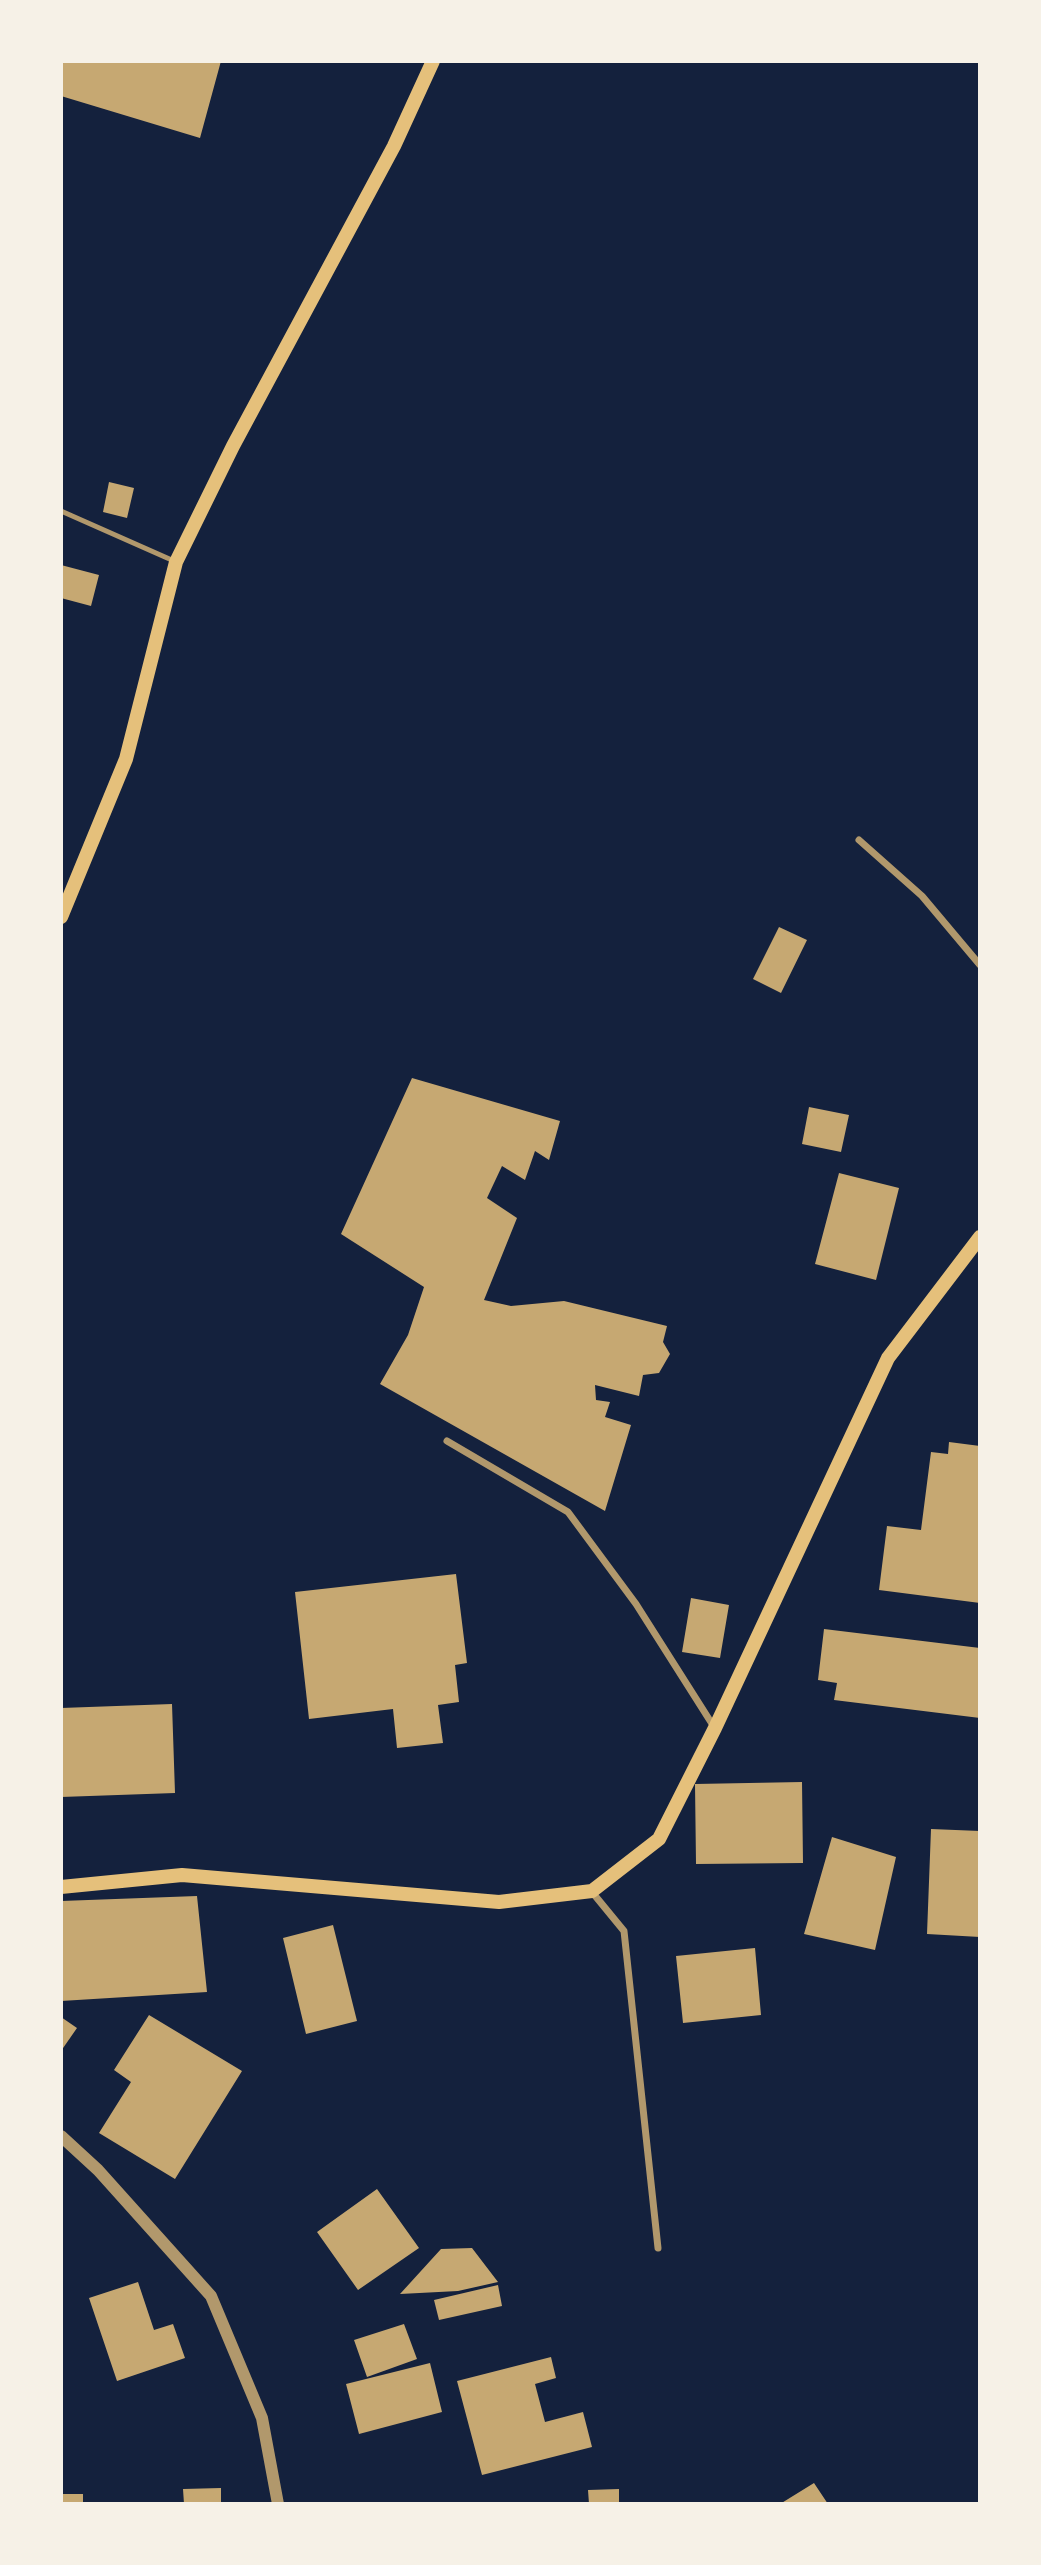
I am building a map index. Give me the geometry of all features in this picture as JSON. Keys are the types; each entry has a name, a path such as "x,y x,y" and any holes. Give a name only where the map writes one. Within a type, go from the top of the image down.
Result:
{"main road":[{"path":"61,918 127,759 176,562 233,446 394,146 433,61"},
{"path":"61,1887 182,1875 499,1902 592,1891 659,1839 715,1728 888,1358 980,1237"}],"street":[{"path":"859,840 922,896 980,965"},
{"path":"447,1441 568,1513 636,1604 715,1728"},
{"path":"592,1891 624,1931 658,2248"},
{"path":"61,2136 98,2170 211,2296 262,2418 278,2504"}],"lane":[{"path":"61,511 176,562"}],"building":[{"path":"61,61 221,61 200,138 61,96"},
{"path":"109,482 134,488 127,518 103,512"},
{"path":"61,565 99,575 91,606 61,598"},
{"path":"779,927 807,940 781,993 753,979"},
{"path":"412,1078 560,1121 549,1160 535,1151 525,1180 502,1166 487,1198 517,1218 484,1300 511,1306 564,1301 667,1326 663,1342 670,1354 659,1373 643,1375 639,1396 595,1385 596,1400 610,1402 605,1417 631,1425 605,1511 380,1384 408,1335 424,1287 341,1234"},
{"path":"809,1107 849,1115 841,1152 802,1144"},
{"path":"839,1173 899,1188 876,1280 815,1264"},
{"path":"949,1442 980,1446 980,1603 879,1590 887,1526 921,1530 931,1452 948,1454"},
{"path":"456,1574 467,1663 455,1665 459,1702 438,1705 443,1743 397,1748 393,1709 309,1719 295,1592"},
{"path":"691,1598 729,1605 720,1658 682,1652"},
{"path":"824,1629 980,1648 980,1718 834,1700 837,1683 818,1680"},
{"path":"172,1704 175,1793 61,1797 61,1708"},
{"path":"802,1782 803,1863 696,1864 695,1784"},
{"path":"931,1829 980,1831 980,1937 927,1934"},
{"path":"832,1837 896,1857 875,1950 804,1934"},
{"path":"197,1896 207,1992 61,2001 61,1901"},
{"path":"333,1925 357,2021 306,2034 283,1938"},
{"path":"755,1948 761,2015 683,2023 676,1956"},
{"path":"149,2015 242,2071 175,2179 99,2133 131,2082 114,2070"},
{"path":"61,2017 77,2028 61,2051"},
{"path":"377,2189 419,2248 358,2290 317,2232"},
{"path":"472,2248 498,2282 458,2291 400,2294 441,2249"},
{"path":"138,2282 154,2330 173,2324 185,2358 117,2381 89,2298"},
{"path":"498,2285 502,2306 439,2320 434,2300"},
{"path":"404,2324 417,2359 367,2377 354,2340"},
{"path":"551,2357 556,2378 535,2384 545,2422 583,2412 592,2447 482,2475 457,2381"},
{"path":"430,2363 442,2412 359,2434 346,2384"},
{"path":"814,2483 828,2504 780,2504"},
{"path":"221,2488 221,2504 184,2504 183,2489"},
{"path":"619,2489 619,2504 589,2504 588,2490"},
{"path":"61,2494 83,2494 83,2504 61,2504"}]}
